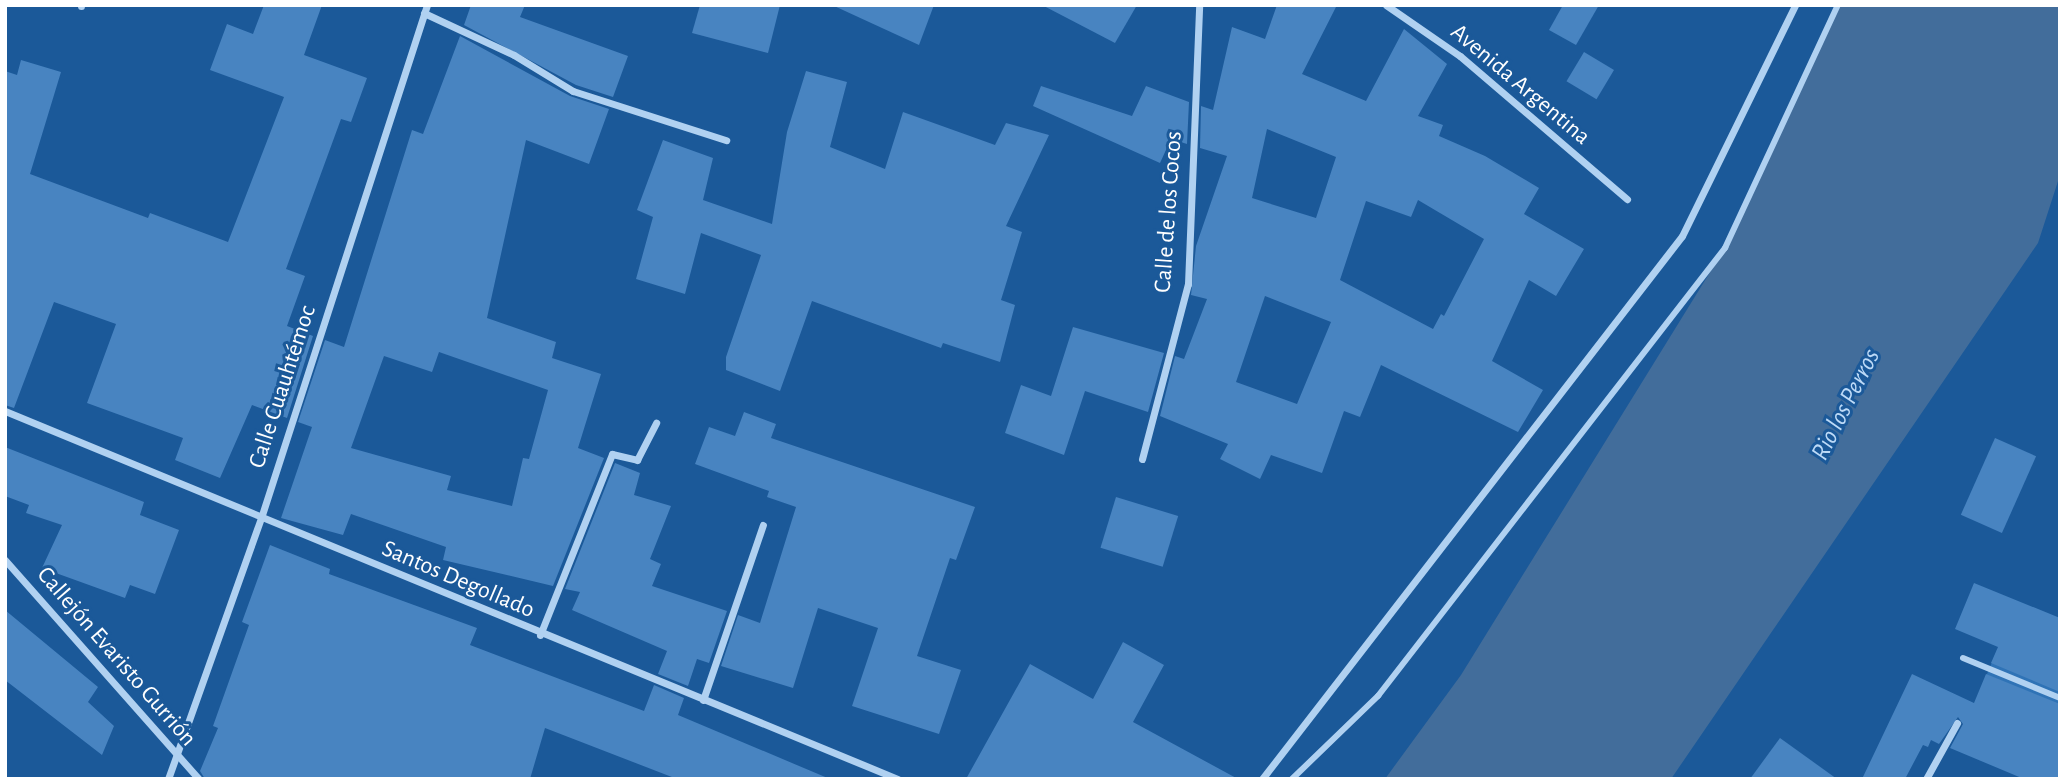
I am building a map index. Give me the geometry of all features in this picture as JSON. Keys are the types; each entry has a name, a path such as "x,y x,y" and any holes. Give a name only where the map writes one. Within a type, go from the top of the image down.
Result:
{"street":[{"name":"Calle de los Cocos","path":"1142,459 1188,284 1199,5"},
{"name":"Avenida Argentina","path":"1386,5 1460,56 1627,199"},
{"path":"1262,779 1682,236 1795,5"},
{"path":"1292,779 1378,696 1725,248 1838,5"},
{"path":"426,9 514,55 573,91 726,140"},
{"name":"Calle Cuauhtémoc","path":"168,779 261,518 426,9"},
{"name":"Santos Degollado","path":"5,411 540,635 898,779"},
{"path":"540,635 612,454 637,460 656,423"},
{"path":"703,700 763,526"},
{"name":"Callejón Evaristo Gurrión","path":"5,560 176,757 199,779"},
{"path":"1964,657 2060,698"},
{"path":"1926,779 1957,723"}],"shaded area":[{"path":"1997,650 2060,676 2060,710 1985,679"}],"water":[{"name":"Rio los Perros","path":"1838,5 2060,5 2060,175 2038,243 1671,779 1385,779 1461,675 1725,248"}],"building":[{"path":"264,5 322,5 304,55 367,78 351,122 341,119 286,269 305,276 287,326 313,336 287,418 252,405 220,478 175,460 183,438 87,403 116,324 54,302 14,408 5,405 5,71 17,75 21,60 61,72 30,174 148,218 150,213 228,242 284,97 210,70 227,24 253,34"},
{"path":"471,5 525,5 520,17 628,56 613,97 576,85 464,25"},
{"path":"700,5 780,5 768,53 692,33"},
{"path":"832,5 934,5 919,45"},
{"path":"1042,5 1137,5 1115,43"},
{"path":"1277,5 1337,5 1302,74 1366,101 1404,29 1447,64 1418,116 1443,125 1439,136 1485,156 1539,188 1524,214 1584,249 1556,296 1529,280 1492,361 1543,390 1518,432 1381,365 1360,417 1344,411 1322,473 1271,455 1260,479 1220,459 1228,444 1160,416 1175,356 1184,359 1207,299 1191,295 1196,246 1227,156 1200,148 1201,106 1213,110 1232,27 1265,39","holes":["1267,129 1336,157 1316,218 1252,198","1418,200 1484,239 1444,316 1441,314 1433,329 1340,280 1366,201 1411,217","1265,296 1331,322 1297,404 1236,382"]},
{"path":"1563,5 1599,5 1576,45 1549,30"},
{"path":"460,36 570,96 609,109 589,164 526,140 487,318 556,342 552,358 601,374 578,448 604,458 553,586 443,560 446,547 351,514 343,535 281,518 312,427 298,422 325,340 344,347 412,130 423,134","holes":["439,352 548,390 529,459 523,458 512,506 447,490 451,476 351,448 384,356 432,372"]},
{"path":"1584,52 1614,70 1596,99 1566,81"},
{"path":"806,71 847,82 830,147 885,169 903,112 995,145 1006,123 1049,135 1006,226 1022,232 1001,300 1015,305 1000,362 943,343 941,348 812,301 780,391 726,370 726,357 761,255 701,233 685,294 636,279 653,217 637,210 663,140 713,158 703,200 772,224 787,132"},
{"path":"1041,86 1132,116 1146,86 1189,102 1187,144 1171,139 1160,163 1033,106"},
{"path":"1073,327 1164,353 1148,412 1085,391 1064,455 1005,433 1021,385 1051,396"},
{"path":"744,412 776,424 771,438 975,507 956,560 950,558 917,656 961,670 939,734 852,706 878,628 818,608 793,688 721,666 738,615 760,623 796,507 767,497 769,491 695,464 709,427 735,436"},
{"path":"1995,438 2036,456 2002,533 1961,515"},
{"path":"5,447 144,502 140,515 179,530 155,594 130,585 125,598 42,568 62,525 26,513 29,505 5,496"},
{"path":"615,463 640,473 634,495 671,506 650,559 661,564 652,586 727,611 709,663 697,659 688,686 658,674 667,651 572,610 580,592 565,589"},
{"path":"1116,497 1178,516 1163,567 1101,548"},
{"path":"270,545 330,569 329,574 477,628 470,645 644,711 654,685 684,698 678,715 830,779 677,779 545,728 530,779 205,779 200,771 218,728 213,726 249,625 242,622"},
{"path":"1974,583 2060,618 2060,692 1991,663 1998,647 1955,629"},
{"path":"5,610 98,687 88,702 114,726 102,755 5,680"},
{"path":"1123,642 1164,665 1133,722 1238,779 966,779 1030,664 1093,699"},
{"path":"1912,674 1974,703 1986,674 2060,704 2060,779 2024,779 1950,748 1963,724 1958,717 1939,744 1931,740 1928,747 1923,745 1905,779 1862,779"},
{"path":"1780,738 1837,779 1750,779"}]}
